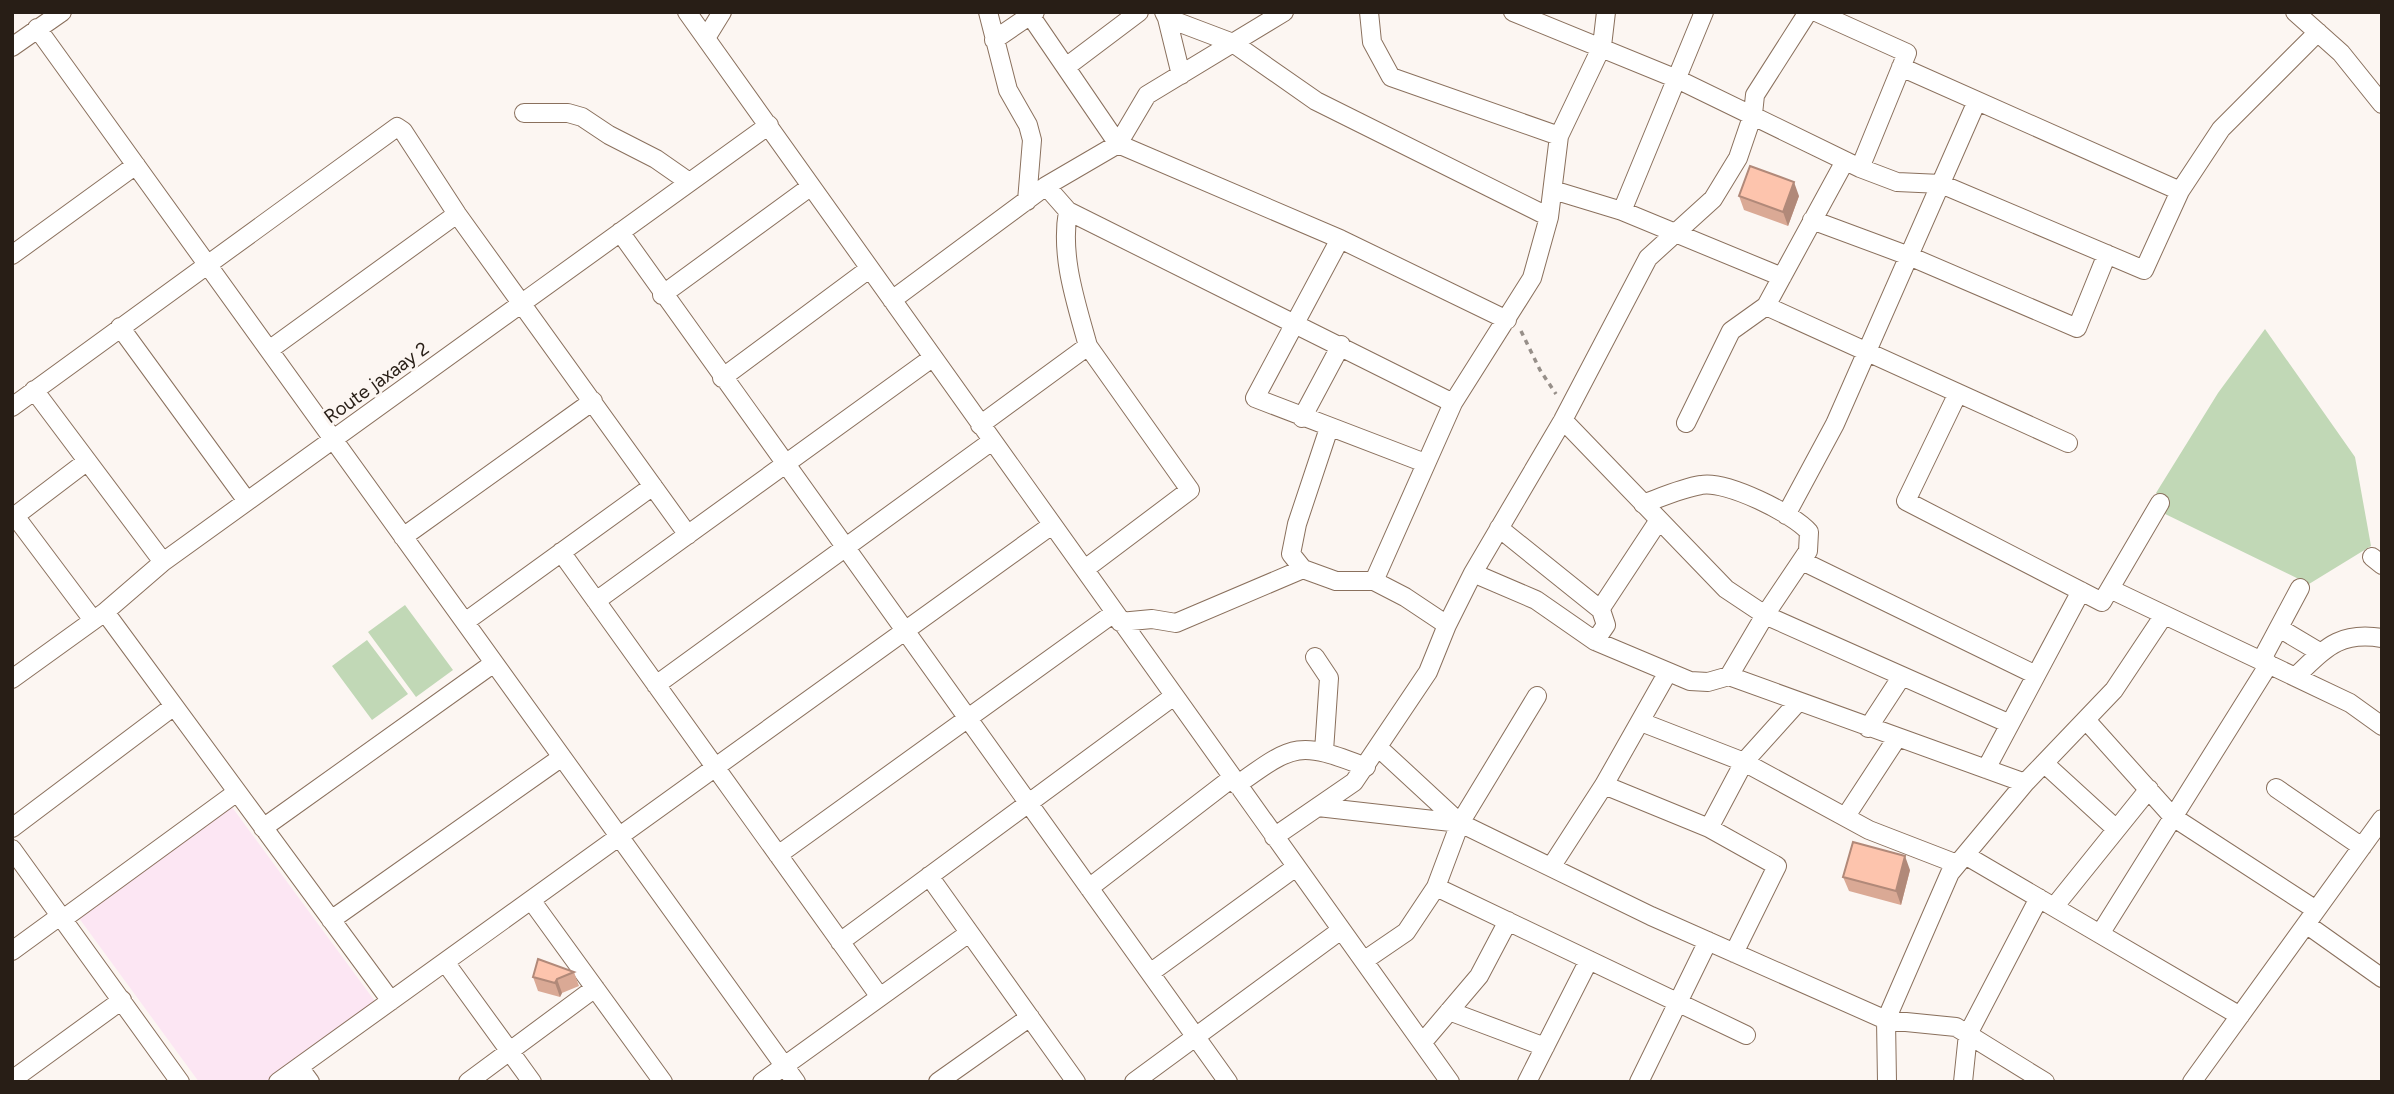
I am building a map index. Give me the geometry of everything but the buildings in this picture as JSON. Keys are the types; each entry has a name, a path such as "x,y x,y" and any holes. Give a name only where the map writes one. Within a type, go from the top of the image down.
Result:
{"street":[{"path":"12,47 62,12"},
{"path":"687,12 1450,1082"},
{"path":"706,38 722,12"},
{"path":"988,12 1008,90 1028,125 1032,140 1027,201"},
{"path":"1066,67 1139,12"},
{"path":"892,300 1046,186 1118,144 1147,95 1284,12"},
{"path":"1369,12 1372,42 1391,77 1559,136"},
{"path":"1513,12 1602,46 1677,79 1753,114 1852,165 1897,182 1941,184 2144,270 2180,191 2221,129 2318,32"},
{"path":"1374,581 1454,403 1532,278 1549,217 1559,136 1602,46 1606,12"},
{"path":"1622,211 1704,12"},
{"path":"1274,837 1354,782 1380,749 1428,672 1472,573 1567,414 1648,258 1713,199 1738,158 1753,114 1755,95 1808,12"},
{"path":"1686,423 1731,331 1766,306 1812,220 1852,165 1907,53 1816,12"},
{"path":"2295,12 2341,53 2382,104"},
{"path":"994,40 1032,14 1118,144 1340,239 1510,316"},
{"path":"1167,14 1233,43 1316,101 1549,217"},
{"path":"1167,14 1181,75"},
{"path":"37,28 335,438 796,1082"},
{"path":"1901,67 2180,191"},
{"path":"1786,515 1835,424 1977,101"},
{"path":"524,113 568,113 582,117 609,135 656,159 689,182"},
{"name":"Route jaxaay 2","path":"12,679 99,616 163,562 769,125"},
{"path":"12,407 206,263 397,127 403,131 457,214 523,302 688,535"},
{"path":"12,255 136,165"},
{"path":"1046,186 1068,211 1454,403"},
{"path":"662,295 810,187"},
{"path":"1553,190 1622,211 1782,277"},
{"path":"1068,211 1064,234 1066,260 1088,346 1190,490 1085,569"},
{"path":"270,350 457,214"},
{"path":"1812,220 1909,256 2077,328 2107,254"},
{"path":"620,232 662,295 1228,1082"},
{"path":"1340,239 1255,398 1425,463"},
{"path":"722,378 869,270"},
{"path":"1766,306 2068,443"},
{"path":"120,327 247,501"},
{"path":"1302,418 1341,345"},
{"path":"980,425 1088,346"},
{"path":"596,601 932,358"},
{"path":"34,390 163,562"},
{"path":"1958,393 1906,500 2102,602 2160,503"},
{"path":"404,537 593,401"},
{"path":"1567,414 1643,503 1726,589 1765,615 2010,724"},
{"path":"1329,428 1297,524 1291,554 1303,569 1336,581 1374,581 1405,597 1447,625"},
{"path":"656,685 992,441"},
{"path":"86,462 17,504 15,516 174,706 391,1001"},
{"path":"1643,503 1703,484 1730,488 1800,521 1809,533 1808,551 1765,615 1729,676"},
{"path":"465,622 653,486"},
{"path":"1601,610 1659,520"},
{"path":"278,1082 1052,525"},
{"path":"1499,528 1601,610 1606,625 1595,640"},
{"path":"561,552 880,997"},
{"path":"1802,561 2036,675"},
{"path":"778,855 967,719 1117,617 1152,619 1176,624 1303,569"},
{"path":"1472,573 1536,600 1595,640 1690,681 1708,682 1729,676 2025,783"},
{"path":"2100,934 2265,662 2300,589"},
{"path":"2110,590 2350,703 2382,726"},
{"path":"1986,769 2081,591"},
{"path":"1887,1082 1886,1020 1950,873 2025,783 2115,690 2164,615"},
{"path":"2279,628 2321,653"},
{"path":"2295,677 2331,643 2357,634 2382,638"},
{"path":"1315,657 1329,678 1324,751"},
{"path":"263,828 494,663"},
{"path":"1551,867 1604,785 1668,672"},
{"path":"1868,728 1902,676"},
{"path":"840,942 1174,696"},
{"path":"1365,960 1406,932 1436,887 1460,824 1537,696"},
{"path":"1709,828 1744,762 1798,702"},
{"path":"12,828 174,706"},
{"path":"2086,720 2173,817 2311,917 2382,978"},
{"path":"1641,722 1744,762 1869,830 1961,860 2046,902 2240,1016"},
{"path":"1846,816 1897,738"},
{"path":"1089,888 1235,781 1280,754 1302,748 1324,751 1366,766"},
{"path":"1380,749 1460,824 1734,953 1886,1020 1956,1027 2045,1082"},
{"path":"331,920 562,757"},
{"path":"2044,763 2115,828"},
{"path":"1604,785 1709,828 1777,866 1734,953"},
{"path":"2276,788 2362,848"},
{"path":"1963,1082 1968,1034 2046,902 2149,789"},
{"path":"12,951 237,792"},
{"path":"1318,807 1460,824"},
{"path":"2192,1082 2311,917 2380,827"},
{"path":"12,849 180,1082"},
{"path":"1150,973 1296,867"},
{"path":"929,876 1076,1082"},
{"path":"1436,887 1746,1035"},
{"path":"531,900 663,1082"},
{"path":"1423,1042 1479,976 1508,921"},
{"path":"1134,1082 1341,930"},
{"path":"762,1082 969,933"},
{"path":"1639,1082 1708,941"},
{"path":"1527,1082 1589,960"},
{"path":"445,962 532,1082"},
{"path":"468,1082 595,988"},
{"path":"12,1080 121,1000"},
{"path":"1449,1011 1545,1047"},
{"path":"938,1082 1030,1017"},
{"path":"299,1067 310,1082"}],"path":[{"path":"1510,316 1567,414"}],"shaded area":[{"path":"229,803 377,1004 270,1082 199,1082 76,914"}],"green space":[{"path":"2265,329 2355,457 2371,546 2309,584 2161,512 2167,500 2156,493 2218,393"},
{"path":"405,605 453,670 416,697 368,632"},
{"path":"367,640 408,694 372,720 332,666"}]}
